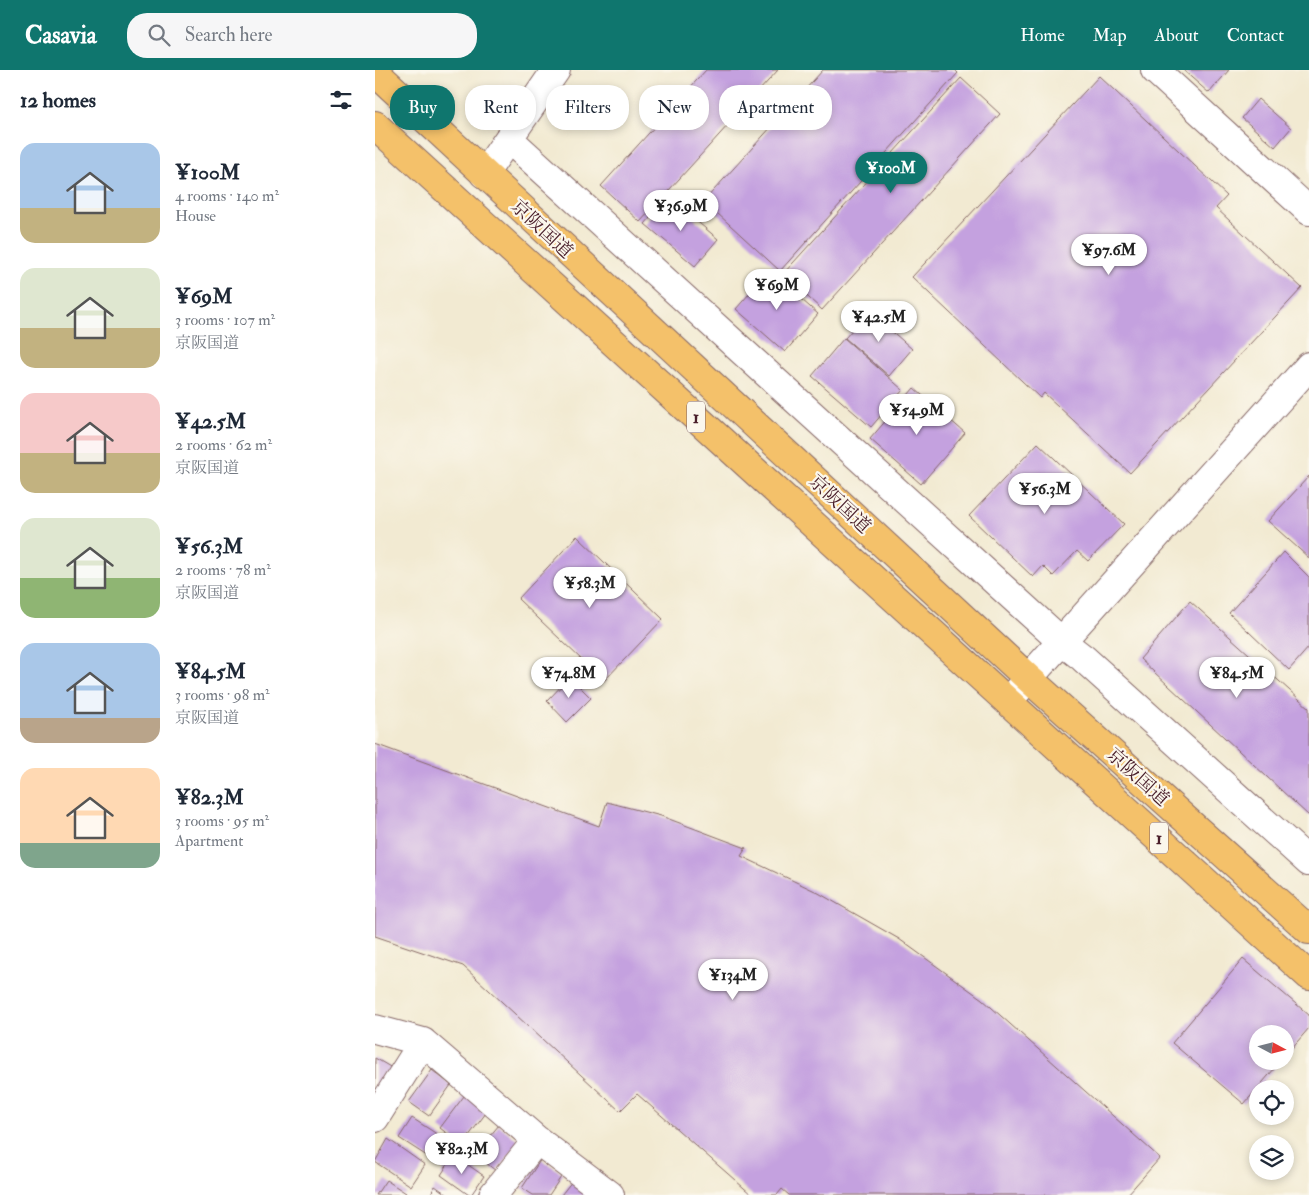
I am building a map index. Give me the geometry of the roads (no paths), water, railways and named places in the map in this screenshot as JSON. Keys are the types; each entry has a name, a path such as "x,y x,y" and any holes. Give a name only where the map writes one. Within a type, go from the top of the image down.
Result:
{"highway":[{"name":"京阪国道","path":"375,72 1029,678 1309,930"},
{"name":"京阪国道","path":"380,129 1309,976"}],"street":[{"path":"484,174 557,70"},
{"path":"1155,70 1309,211"},
{"path":"509,139 1061,641 1083,658 1309,862"},
{"path":"1008,701 1309,366"},
{"path":"375,1028 423,1042 537,1140 610,1195"},
{"path":"375,1118 423,1042"},
{"path":"493,1195 537,1140"}]}
